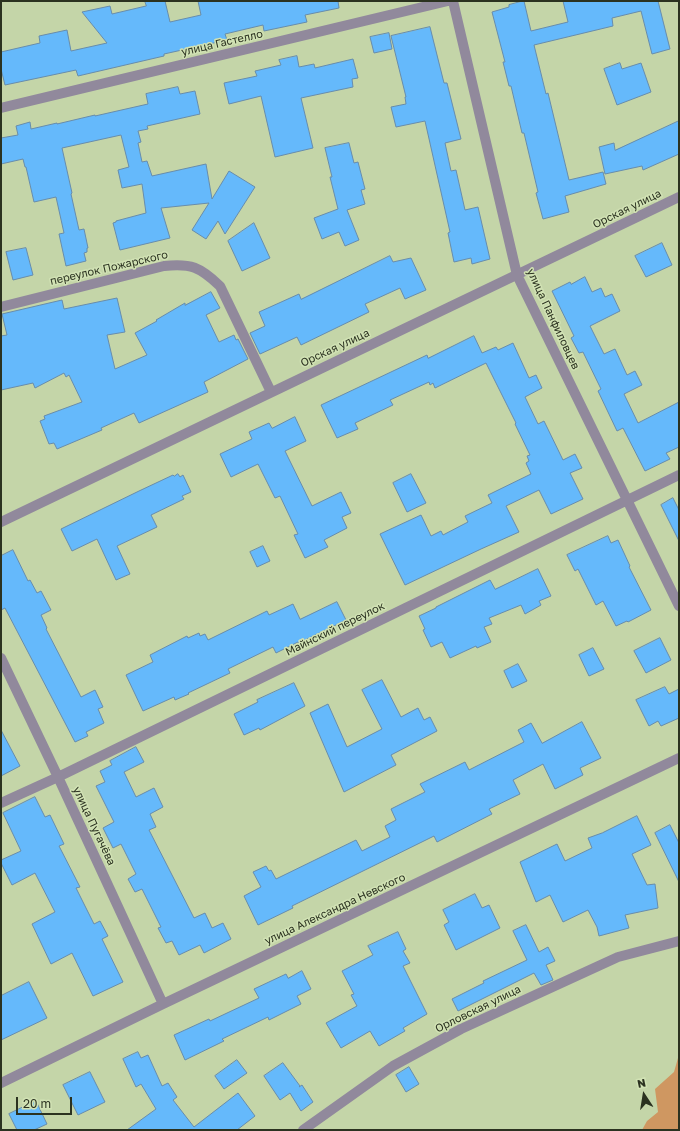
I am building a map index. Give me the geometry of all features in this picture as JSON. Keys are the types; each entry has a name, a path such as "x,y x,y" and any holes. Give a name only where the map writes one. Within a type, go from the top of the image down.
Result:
{"street":[{"name":"улица Гастелло","path":"1,108 448,1"},
{"name":"улица Панфиловцев","path":"453,1 517,275 679,606"},
{"name":"Орская улица","path":"1,522 679,197"},
{"name":"переулок Пожарского","path":"1,307 164,266 190,266 207,274 220,286 271,392"},
{"name":"Майнский переулок","path":"1,803 58,777 679,476"},
{"name":"улица Пугачёва","path":"1,658 163,1004"},
{"name":"улица Александра Невского","path":"1,1083 163,1004 679,758"},
{"name":"Орловская улица","path":"303,1130 393,1066 461,1029 618,957 679,941"}],"shaded area":[{"path":"678,1058 679,1130 642,1130 647,1121 658,1112 655,1089 674,1072"}],"building":[{"path":"145,1 165,1 170,22 201,15 198,1 338,1 339,8 305,15 307,22 264,31 263,25 225,34 227,40 78,76 76,70 5,85 1,69 1,52 40,43 39,36 67,30 71,51 107,43 82,12 110,6 112,14 146,6"},
{"path":"524,1 531,31 568,22 563,1 658,1 670,49 652,54 641,11 612,18 613,26 534,45 546,94 548,93 569,180 603,172 606,184 565,196 569,212 543,219 536,193 538,192 524,133 522,133 511,86 509,86 503,62 505,62 492,12"},
{"path":"430,27 444,83 447,83 461,139 445,143 451,171 456,170 465,210 478,207 490,259 472,264 471,258 454,262 448,233 450,232 425,121 396,127 391,107 406,104 406,97 391,36"},
{"path":"389,33 392,49 374,53 370,37"},
{"path":"297,56 299,67 314,64 315,68 353,59 358,78 352,79 353,87 301,98 313,148 275,157 261,96 229,104 224,83 257,76 255,71 281,65 279,60"},
{"path":"620,63 622,69 641,63 651,92 617,105 604,69"},
{"path":"178,87 180,94 195,91 200,114 147,126 148,129 138,131 141,142 138,143 142,162 147,161 152,176 206,164 212,199 229,171 255,187 225,234 218,221 206,239 192,230 209,203 161,208 170,238 120,250 113,223 146,213 142,184 122,188 118,170 129,167 121,135 62,148 79,230 84,229 88,248 87,252 84,253 86,261 66,266 59,234 64,233 56,197 34,202 23,159 1,164 1,138 18,135 16,126 30,122 31,129 148,104 146,94"},
{"path":"679,121 679,154 643,170 642,166 605,174 599,147 614,143 615,150"},
{"path":"349,143 354,163 358,162 365,189 361,190 365,204 347,210 359,240 345,246 339,232 322,239 314,218 338,209 325,148"},
{"path":"254,223 270,258 242,271 228,241"},
{"path":"662,243 672,265 646,277 635,256"},
{"path":"26,248 33,275 13,280 6,252"},
{"path":"390,256 393,262 411,258 426,290 405,299 400,288 365,304 369,312 301,345 297,337 260,354 250,333 265,326 259,312 299,294 301,299"},
{"path":"585,277 592,292 601,288 605,297 612,294 620,311 590,326 604,354 615,349 627,375 635,371 642,385 624,394 638,423 679,402 679,447 666,453 670,459 645,471 623,428 617,431 598,391 601,389 583,352 579,353 571,338 574,336 552,291 570,282 571,284"},
{"path":"211,292 220,308 206,315 219,342 234,335 236,340 238,339 248,359 204,382 208,392 139,423 134,413 101,428 102,430 57,449 54,443 49,444 40,421 45,419 44,416 82,402 69,375 66,377 64,373 35,388 33,383 1,390 1,336 7,335 2,314 62,300 64,309 117,298 125,332 107,335 115,369 147,355 135,333 185,303 185,305"},
{"path":"474,336 482,353 496,347 498,350 513,343 529,378 536,375 542,388 525,397 538,424 544,421 563,460 575,454 582,468 570,473 583,499 551,514 539,490 506,506 519,532 405,585 380,534 421,515 431,536 441,531 443,535 468,522 465,516 492,503 488,495 531,474 526,463 529,461 527,456 530,455 515,424 516,423 486,363 435,388 433,383 430,385 429,382 390,400 393,405 355,423 358,429 337,438 321,405 427,355 428,358"},
{"path":"295,417 306,441 285,451 312,506 341,492 351,513 342,517 347,528 324,540 328,547 305,558 294,535 298,534 280,496 275,498 258,464 231,477 220,454 252,439 249,432 269,423 272,428"},
{"path":"178,474 180,477 183,475 191,492 182,496 184,499 151,515 157,527 117,546 130,574 116,580 97,539 72,551 61,529 173,475"},
{"path":"411,474 426,503 407,512 393,483"},
{"path":"673,498 679,510 679,541 661,505"},
{"path":"608,536 611,543 618,540 630,566 629,567 651,610 628,622 627,621 616,626 603,601 596,605 578,569 575,571 567,555"},
{"path":"263,546 270,561 257,567 250,552"},
{"path":"13,550 28,581 30,580 37,593 41,591 51,610 41,615 47,628 46,629 81,697 95,690 103,707 98,709 104,723 86,732 88,736 75,742 5,608 1,610 1,556"},
{"path":"538,569 551,596 539,601 541,605 525,614 521,605 489,618 492,624 484,627 491,642 477,648 476,646 450,658 442,642 431,647 423,630 425,629 419,616 490,580 495,589"},
{"path":"337,602 346,620 276,653 273,647 228,669 230,673 175,700 174,697 143,711 126,675 153,662 150,655 187,636 188,638 199,633 200,636 205,634 208,640 267,611 269,615 293,604 300,619"},
{"path":"660,638 671,660 646,673 634,651"},
{"path":"593,648 604,669 589,676 579,655"},
{"path":"518,664 527,681 512,688 504,671"},
{"path":"382,680 401,717 418,708 424,720 430,717 437,731 391,755 396,765 344,792 310,713 328,704 347,747 382,729 362,690"},
{"path":"294,683 305,706 260,730 259,728 244,735 234,714 258,702 257,700"},
{"path":"665,687 669,694 679,689 679,718 661,726 658,721 649,726 636,700"},
{"path":"582,722 601,758 580,768 583,775 555,789 543,764 513,780 520,794 489,809 492,814 437,842 434,836 292,906 293,908 258,925 244,896 261,887 253,872 266,866 269,871 271,870 276,879 356,840 362,851 390,837 385,826 396,820 391,809 425,792 420,784 465,762 469,770 524,742 518,730 531,723 542,743"},
{"path":"1,730 20,766 1,776"},
{"path":"136,747 144,762 124,772 136,797 154,788 163,807 150,814 156,827 149,830 194,918 205,913 212,928 223,923 231,939 204,953 200,945 179,955 172,941 166,943 158,928 161,927 142,889 135,892 128,879 136,874 121,844 113,848 103,828 114,822 96,786 105,782 100,771 112,765 110,761"},
{"path":"35,797 45,817 50,815 64,844 59,846 80,887 76,888 94,924 100,921 108,936 102,939 123,982 93,996 72,953 51,964 32,924 55,912 35,873 12,885 1,863 1,860 21,851 3,813"},
{"path":"637,816 651,845 632,854 647,885 655,884 658,908 625,915 629,928 599,936 597,927 588,910 563,922 550,895 536,902 520,862 557,844 565,861 592,848 588,838"},
{"path":"670,825 679,843 679,882 655,833"},
{"path":"475,894 482,908 489,905 500,928 456,950 444,925 449,922 443,910"},
{"path":"526,925 539,952 548,947 555,961 546,965 553,980 541,985 534,973 458,1011 452,999 484,983 483,981 527,960 513,931"},
{"path":"398,932 406,949 403,951 410,963 403,966 427,1014 403,1028 405,1031 379,1046 370,1031 341,1048 326,1023 357,1006 351,995 354,994 342,971 373,955 368,946"},
{"path":"302,971 311,989 297,996 301,1004 269,1020 268,1017 222,1039 224,1041 185,1060 174,1035 209,1019 210,1021 259,998 254,989 286,974 288,978"},
{"path":"29,982 47,1018 1,1040 1,996"},
{"path":"138,1052 141,1058 148,1055 162,1086 168,1083 177,1097 173,1100 194,1127 238,1093 255,1116 237,1130 127,1130 156,1109 141,1084 136,1087 123,1059"},
{"path":"237,1060 247,1073 224,1089 215,1076"},
{"path":"283,1063 300,1086 299,1087 302,1085 313,1102 301,1111 290,1093 280,1100 264,1076"},
{"path":"409,1067 419,1084 406,1092 396,1075"},
{"path":"90,1072 105,1102 78,1115 63,1085"},
{"path":"36,1101 47,1124 34,1130 17,1130 9,1114"}]}
